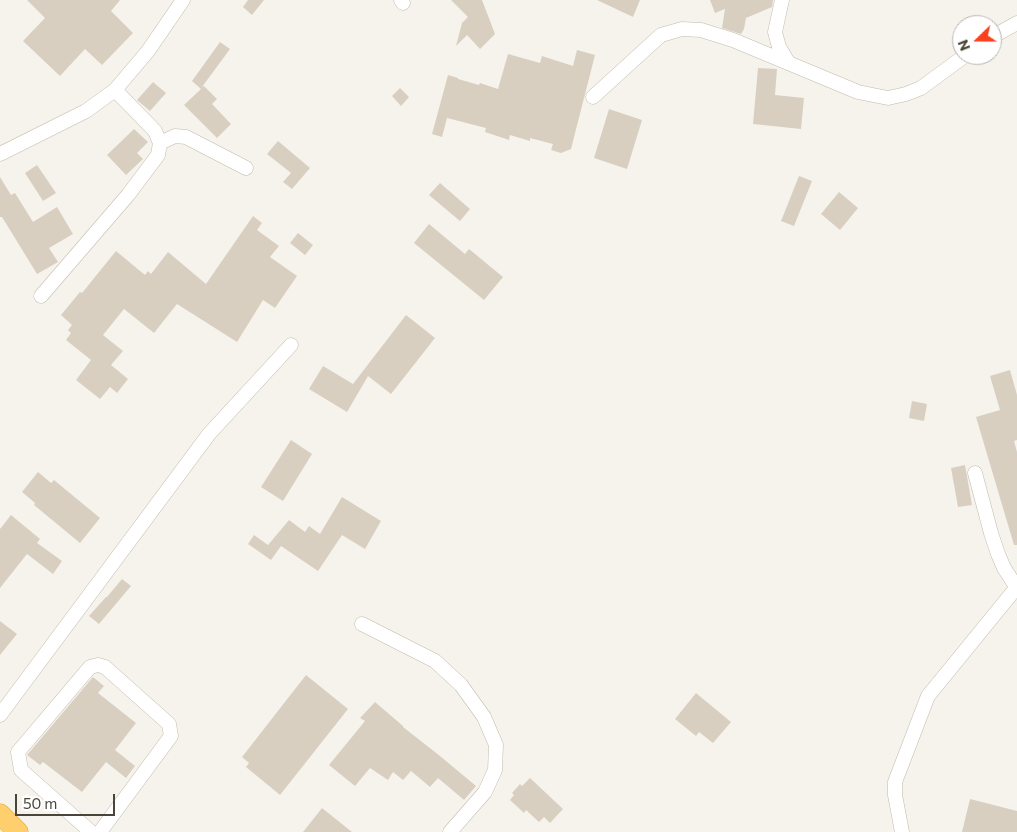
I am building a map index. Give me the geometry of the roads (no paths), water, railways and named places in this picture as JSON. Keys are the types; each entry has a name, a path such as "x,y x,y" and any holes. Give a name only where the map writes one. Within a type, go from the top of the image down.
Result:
{"highway":[{"path":"0,814 18,832"}],"street":[{"path":"0,154 86,111 116,90 148,51 183,0"},
{"path":"782,0 775,32 779,47 788,62"},
{"path":"1002,31 1015,24"},
{"path":"593,97 661,35 682,29 701,30 733,40 858,92 888,98 922,88 953,65"},
{"path":"41,296 128,195 158,155 160,143 155,131 116,90"},
{"path":"160,143 175,136 186,137 246,168"},
{"path":"0,715 209,434 291,345"},
{"path":"902,832 895,795 895,782 928,696 1017,588 1004,568 998,554 975,473"},
{"path":"362,624 435,661 461,685 484,716 496,745 495,770 485,792 450,832"},
{"path":"91,832 21,770 18,752 90,668 98,665 106,667 169,724 172,736 100,832"}]}
